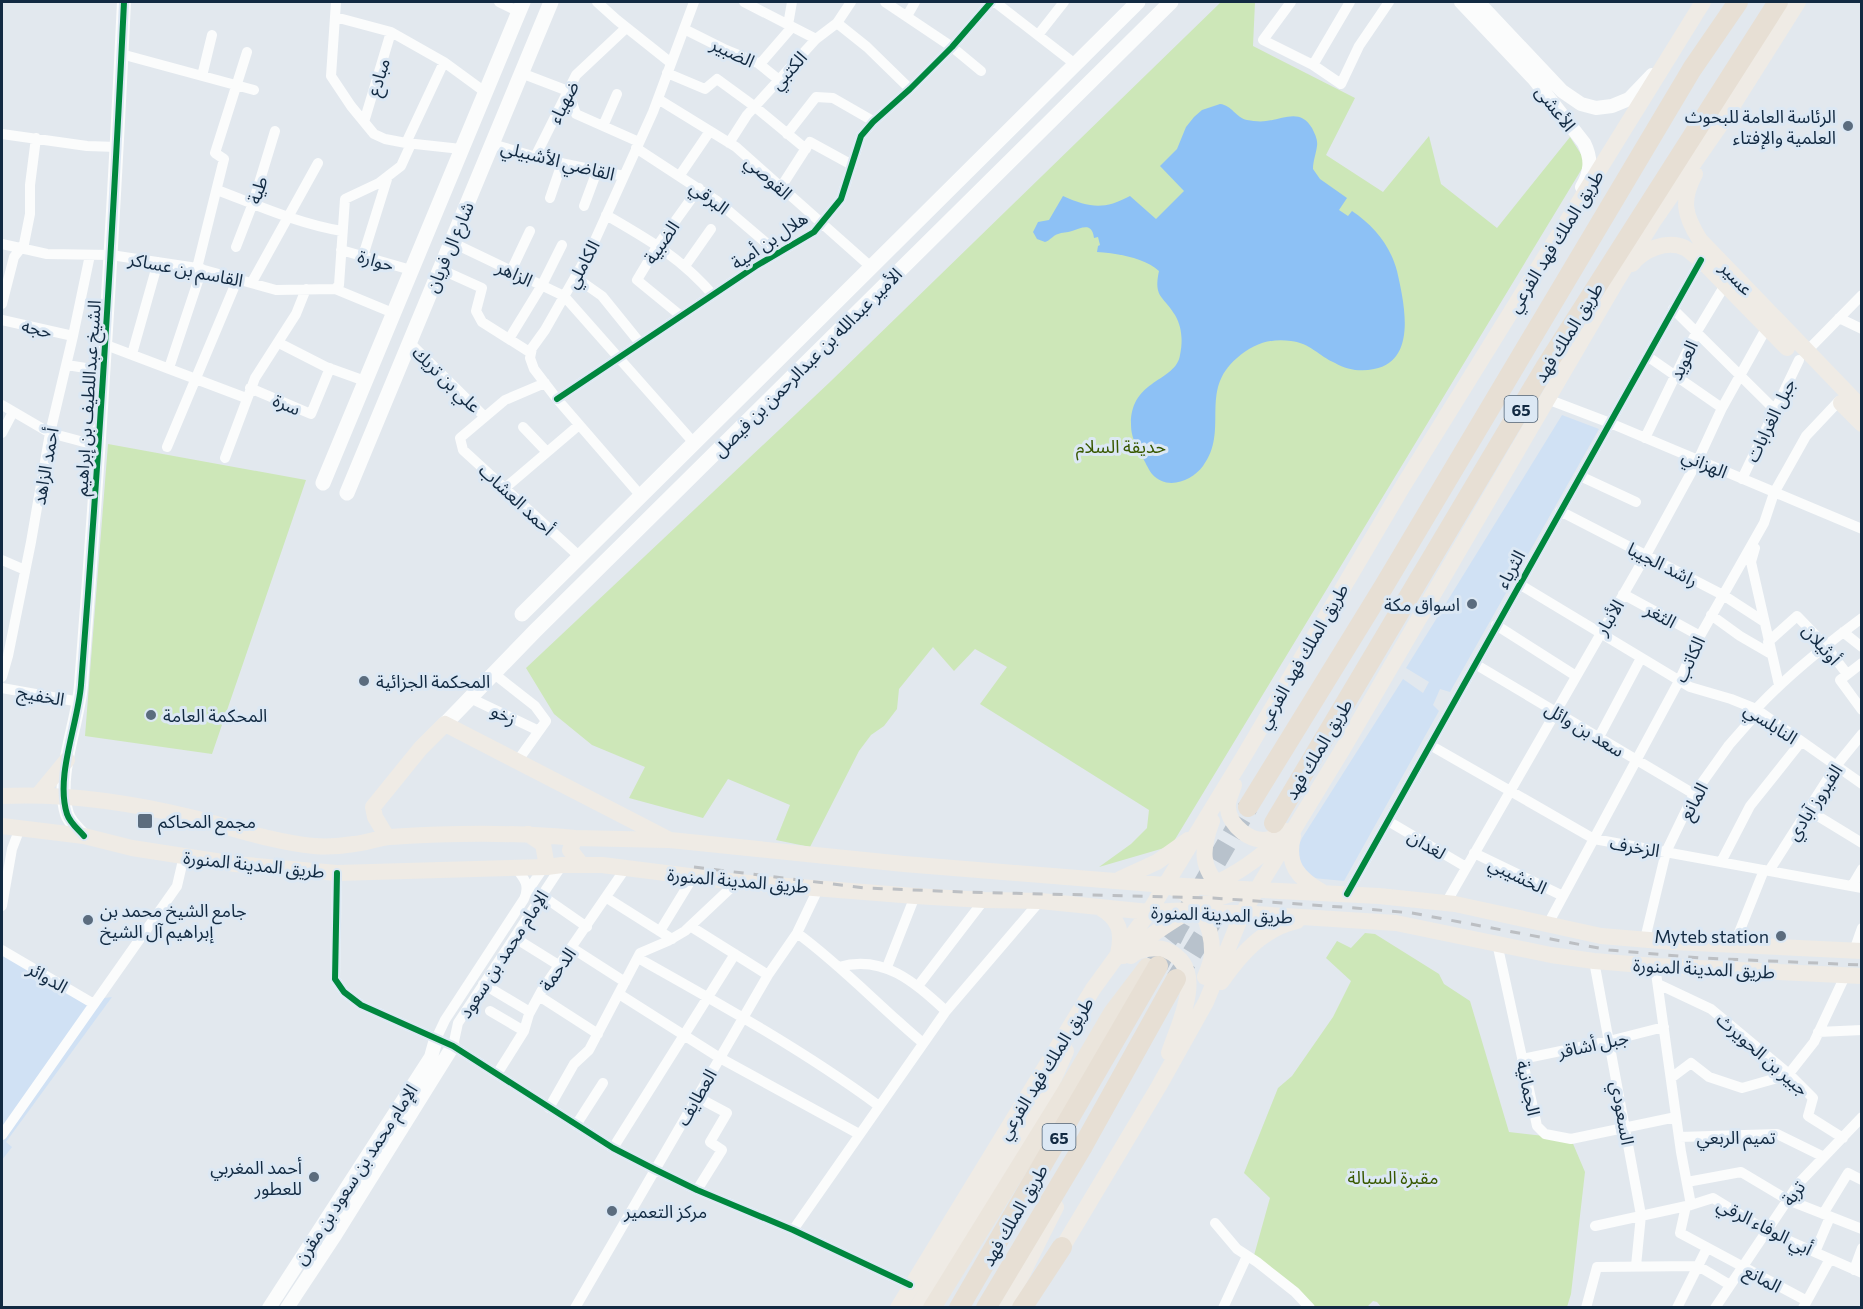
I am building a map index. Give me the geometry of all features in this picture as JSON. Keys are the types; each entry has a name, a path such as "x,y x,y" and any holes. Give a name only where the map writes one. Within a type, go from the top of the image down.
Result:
{"highway":[{"name":"طريق الملك فهد","path":"1248,807 1384,586 1692,69 1738,2"},
{"name":"طريق الملك فهد","path":"1274,823 1546,366 1778,2"},
{"name":"طريق الملك فهد","path":"959,1308 1152,966"},
{"path":"932,1308 1112,1013 1152,966"},
{"name":"طريق الملك فهد","path":"986,1308 1083,1146 1176,979"},
{"path":"1022,1308 1062,1247"}],"main road":[{"name":"شارع ال فريان","path":"347,493 551,2"},
{"name":"الأمير عبدالله بن عبدالرحمن بن فيصل","path":"522,614 1138,2"},
{"name":"الأمير عبدالله بن عبدالرحمن بن فيصل","path":"444,724 468,697 1171,2"},
{"name":"طريق الملك فهد الفرعي","path":"898,1308 1093,989 1149,912 1403,486 1703,2"},
{"path":"1032,1308 1062,1247 1159,1086 1206,1002 1242,914 1295,828 1616,282 1653,222 1721,124 1798,2"},
{"name":"شارع ال فريان","path":"323,483 521,7"},
{"name":"عسير","path":"1721,124 1690,182 1684,201 1692,227 1700,240 1803,356 1839,401 1862,424"},
{"name":"عسير","path":"1616,282 1640,254 1666,245 1685,248 1701,260 1767,327 1862,408"},
{"path":"387,837 375,817 373,807 420,749 444,724"},
{"name":"طريق المدينة المنورة","path":"444,724 670,840"},
{"path":"1244,756 1227,806 1230,819 1244,833 1257,838 1270,839 1282,831 1313,797"},
{"path":"1242,914 1208,873 1204,855 1204,840 1244,756"},
{"path":"39,794 67,760"},
{"name":"طريق المدينة المنورة","path":"2,796 64,795 123,804 189,817 275,840 315,846 353,845 387,837 526,833 576,838 670,840 904,864 1165,885 1323,892 1446,903 1600,936 1858,951"},
{"path":"917,1308 1050,1087 1093,989 1116,962 1261,856 1284,833 1313,797"},
{"name":"طريق المدينة المنورة","path":"2,826 84,836 132,848 236,864 337,873 602,865 737,882 915,896 1040,901 1149,912"},
{"path":"1295,828 1290,851 1296,871 1309,884 1323,892"},
{"path":"526,833 543,844 551,866"},
{"path":"1115,881 1157,862 1196,834"},
{"path":"576,838 570,850 581,864"},
{"path":"1159,1086 1200,992 1212,957 1210,930 1195,906 1177,888 1165,885"},
{"path":"1149,912 1195,906"},
{"name":"طريق المدينة المنورة","path":"1195,906 1242,914 1396,923 1551,955 1594,961 1853,976"},
{"path":"1099,907 1107,912 1117,924 1121,940 1117,956"},
{"path":"1206,1002 1237,960 1257,940 1271,929 1311,917"},
{"path":"1093,989 1134,953 1162,948 1174,954 1184,963 1189,974 1190,987 1159,1086"},
{"path":"1005,1308 1070,1180 1083,1146"}],"street":[{"name":"الشيخ عبداللطيف بن إبراهيم","path":"64,795 67,760 80,702 106,345 124,2"},
{"path":"336,2 331,76 374,134 385,139 408,143 461,148"},
{"path":"499,2 521,7"},
{"path":"597,2 669,68 705,89 717,79 806,149"},
{"name":"الكاملي","path":"531,352 575,277 624,176 658,99 692,2"},
{"path":"744,2 816,39"},
{"path":"760,64 790,26 792,2"},
{"name":"الكتبي","path":"729,143 754,106 816,39 837,23 851,2"},
{"path":"885,2 952,47 981,71"},
{"path":"907,16 915,2"},
{"path":"993,2 1075,64"},
{"name":"هلال بن أمية","path":"557,399 713,295 814,232 841,199 861,136 873,121 952,47 993,2"},
{"path":"1038,35 1064,2"},
{"path":"1291,2 1263,40 1313,65 1341,84 1359,46 1389,2"},
{"path":"1313,65 1350,2"},
{"name":"الأعشى","path":"1461,2 1534,79 1584,144 1589,154 1591,163 1586,180 1559,234"},
{"name":"الأعشى","path":"1478,2 1562,91 1581,104 1596,108 1612,106 1629,99 1665,63"},
{"path":"336,17 391,32 444,62 485,92"},
{"path":"837,23 910,88"},
{"name":"ضهياء","path":"536,157 576,75 626,28"},
{"name":"الضبير","path":"684,29 760,64 779,80"},
{"name":"مبادع","path":"364,122 391,32"},
{"path":"202,76 212,35"},
{"path":"169,368 199,268 224,159 215,153 247,52"},
{"path":"122,54 254,90"},
{"path":"336,288 345,199 379,183 401,166 408,143 444,62"},
{"path":"521,73 568,91"},
{"name":"البرقي","path":"568,91 576,114 638,145 717,201 778,253"},
{"path":"603,126 617,94"},
{"path":"788,134 816,97 832,98 873,121"},
{"name":"القوصي","path":"658,99 729,143 871,267"},
{"name":"طية","path":"236,247 253,203 275,131"},
{"path":"680,175 710,131"},
{"path":"2,134 87,146 117,147"},
{"path":"2,304 14,257 24,244 30,214 30,185 36,138"},
{"path":"781,187 810,142 852,165"},
{"name":"القاضي الأشبيلي","path":"492,144 562,164 624,176"},
{"path":"252,282 318,162"},
{"path":"550,198 562,164"},
{"path":"584,206 597,171"},
{"path":"363,256 388,176"},
{"name":"الضبية","path":"681,316 637,280 658,245 699,188"},
{"path":"217,190 328,229 342,231"},
{"path":"606,215 658,245 685,266 713,295"},
{"path":"685,266 711,229"},
{"path":"511,271 530,231"},
{"name":"الزاهر","path":"451,242 564,296 694,443"},
{"name":"القاسم بن عساكر","path":"2,244 47,254 111,255 199,268 276,290 336,288 393,313"},
{"path":"509,339 542,285 562,245"},
{"name":"حوارة","path":"341,249 411,270"},
{"name":"أحمد الزاهد","path":"2,677 25,570 50,433 74,336 90,255"},
{"name":"الثرياء","path":"1347,894 1701,260"},
{"path":"132,354 158,262"},
{"path":"440,269 482,288 476,311 482,322 531,352 530,358 534,369 641,496"},
{"path":"575,277 602,296 640,343"},
{"path":"167,447 238,278"},
{"name":"العويد","path":"1645,438 1696,333 1725,285"},
{"path":"225,458 255,378 296,314 306,289"},
{"name":"جبل الغرابات","path":"1742,479 1803,356 1862,295"},
{"path":"1673,309 1775,410"},
{"path":"1839,318 1862,329"},
{"name":"حجه","path":"2,320 74,336"},
{"name":"الأنبار","path":"1446,903 1509,790 1557,712 1599,633 1646,555 1767,327"},
{"name":"علي بن تريك","path":"409,342 485,417"},
{"path":"279,343 330,368 365,381"},
{"path":"106,345 248,393"},
{"path":"1647,356 1722,408"},
{"path":"67,365 104,371"},
{"name":"سرة","path":"248,393 311,414 330,368"},
{"path":"485,417 505,400 545,383"},
{"name":"الهزاني","path":"1547,399 1610,423 1862,529"},
{"name":"الكاتب","path":"1548,924 1679,681 1711,615 1764,524 1774,493 1806,436 1839,401"},
{"path":"2,405 50,433 99,446"},
{"path":"2,434 13,412"},
{"name":"أحمد العشاب","path":"485,417 460,438 463,450 580,557"},
{"path":"505,488 579,425"},
{"path":"523,427 547,452"},
{"path":"1580,476 1636,502"},
{"name":"راشد الجيبا","path":"1560,510 1723,595 1763,621"},
{"path":"1764,524 1751,562 1779,685"},
{"path":"2,560 25,570"},
{"name":"النابلسي","path":"1519,584 1690,687 1731,699 1757,710 1862,784"},
{"name":"الثغر","path":"1623,594 1700,636"},
{"path":"1711,615 1740,636 1771,654"},
{"name":"أوثيلان","path":"1768,642 1797,616 1825,645 1847,674"},
{"name":"المانع","path":"1645,939 1666,852 1694,794 1729,744 1779,685 1825,645 1862,618"},
{"path":"1496,625 1576,676"},
{"path":"1843,632 1862,647"},
{"path":"1599,737 1641,658"},
{"name":"سعد بن وائل","path":"1475,664 1694,794"},
{"name":"أوثيلان","path":"1861,664 1840,680 1862,710"},
{"path":"493,673 535,706 546,721 521,756"},
{"name":"الخفيج","path":"2,688 80,702"},
{"name":"زخو","path":"468,697 539,731"},
{"name":"الفيروز آبادي","path":"1734,945 1767,871 1836,766 1862,734"},
{"path":"1721,862 1750,806 1801,742"},
{"name":"الزخرف","path":"1430,745 1594,839 1857,887"},
{"path":"64,795 70,820 84,836"},
{"path":"1808,810 1862,843"},
{"name":"لغدان","path":"1388,821 1466,867"},
{"path":"2,906 12,849 20,828"},
{"name":"الخشيبي","path":"1474,853 1563,896"},
{"path":"2,1135 177,886 184,856"},
{"name":"الإمام محمد بن سعود","path":"436,1039 445,1020 527,892 551,866"},
{"name":"الإمام محمد بن سعود","path":"453,1046 458,1023 541,896 551,866"},
{"name":"الإمام محمد بن سعود","path":"516,868 526,881 527,892"},
{"name":"الدحمة","path":"497,1074 524,1031 530,1012 539,996 625,869"},
{"path":"1857,887 1862,869"},
{"path":"337,873 335,979 344,992 361,1005 453,1046 613,1148 697,1190 793,1230 910,1285"},
{"path":"660,931 693,877"},
{"path":"549,1108 574,1064 590,1050 640,953 685,931 737,882"},
{"name":"العطايف","path":"575,1308 743,1017 797,933 819,888"},
{"path":"541,896 587,927"},
{"path":"887,967 915,896"},
{"path":"607,898 672,939"},
{"path":"918,986 984,900"},
{"path":"793,1230 946,1011 1040,901"},
{"path":"690,926 768,975"},
{"path":"1858,951 1862,928"},
{"path":"797,933 828,956 887,1014 922,1043"},
{"path":"515,938 560,966"},
{"name":"الجمانية","path":"1497,943 1537,1126 1545,1134 1570,1139 1676,1117"},
{"path":"572,948 625,982"},
{"name":"الدوائر","path":"2,950 94,1004"},
{"path":"613,1148 735,954"},
{"path":"638,958 743,1017 839,1076 879,1106"},
{"name":"السعودي","path":"1594,961 1641,1215 1636,1266"},
{"path":"839,967 854,963 887,967 918,986 946,1011"},
{"name":"المانع","path":"1655,966 1687,1182 1689,1205 1680,1233 1805,1304"},
{"path":"1671,1078 1691,1063 1709,1077 1742,1088 1788,1074 1814,1042 1853,976"},
{"path":"483,984 530,1012"},
{"name":"جبير بن الحويرث","path":"1658,984 1711,1009 1813,1098 1808,1116 1843,1138"},
{"path":"619,994 720,1058 859,1134"},
{"path":"539,996 597,1034"},
{"path":"490,1011 524,1031"},
{"name":"جبل أشاقر","path":"1522,1059 1664,1027"},
{"path":"1818,1032 1862,1030"},
{"name":"الإمام محمد بن سعود بن مقرن","path":"269,1308 431,1057 436,1039"},
{"name":"الإمام محمد بن سعود بن مقرن","path":"287,1308 453,1046"},
{"path":"576,1125 603,1083"},
{"path":"696,1097 726,1113 710,1142 722,1150 697,1190"},
{"name":"تربة","path":"1715,1308 1799,1183 1860,1121"},
{"name":"تميم الربعي","path":"1679,1137 1777,1134 1824,1157"},
{"path":"1687,1182 1741,1172 1788,1200 1862,1229"},
{"path":"1815,1252 1827,1215 1848,1173 1862,1180"},
{"name":"أبي الوفاء الرقي","path":"1595,1226 1713,1198 1767,1231 1858,1271"},
{"path":"1215,1223 1237,1249 1295,1292 1310,1308"},
{"path":"1677,1308 1707,1248"},
{"path":"1858,1271 1862,1248"},
{"path":"1223,1308 1247,1256"},
{"path":"1805,1304 1830,1259"},
{"path":"1586,1308 1597,1267 1698,1266 1730,1285"}],"shaded area":[{"name":"اسواق مكة","path":"1562,415 1599,429 1450,692 1440,689 1433,705 1439,711 1344,881 1313,878 1304,873 1297,849 1302,838 1403,679 1423,693 1429,682 1406,668"},
{"path":"2,954 82,1001 112,997 6,1142 12,1147 2,1160"}],"green space":[{"name":"حديقة السلام","path":"1221,2 1255,2 1253,46 1355,98 1326,155 1383,192 1429,136 1441,184 1497,228 1570,137 1586,162 1171,846 1099,867 1131,844 1147,828 1149,810 980,704 1007,667 975,649 954,671 933,647 899,689 897,709 884,726 871,735 859,751 810,847 776,840 790,805 728,779 703,818 629,798 645,767 592,745 554,714 526,668 831,381"},
{"path":"108,444 306,480 212,754 85,736"},
{"name":"مقبرة السبالة","path":"1365,933 1375,934 1439,974 1444,984 1470,1001 1509,1132 1571,1139 1585,1172 1571,1294 1567,1307 1382,1308 1373,1301 1367,1307 1310,1307 1253,1259 1270,1198 1244,1173 1278,1088 1292,1076 1333,1017 1351,981 1326,958 1337,941 1351,948"}],"water":[{"path":"1220,104 1247,120 1264,121 1297,116 1312,128 1317,142 1313,169 1320,179 1347,198 1339,210 1348,216 1352,211 1360,217 1380,237 1390,253 1403,298 1405,329 1397,355 1388,364 1369,370 1344,367 1298,342 1269,341 1249,349 1225,371 1219,384 1216,397 1214,439 1211,452 1203,466 1186,480 1172,483 1158,479 1149,470 1134,441 1131,425 1133,410 1138,398 1171,371 1180,355 1182,339 1180,329 1175,315 1157,287 1159,271 1138,260 1097,252 1100,245 1098,237 1094,238 1091,230 1086,227 1060,233 1045,242 1037,239 1033,232 1038,222 1049,220 1063,196 1097,206 1112,204 1130,196 1156,219 1184,191 1160,166 1177,149 1186,127 1194,117 1202,110"}],"tunnel":[{"path":"1158,966 1248,807"},
{"path":"1176,979 1216,915"},
{"path":"1152,961 1177,929"}],"railway":[{"path":"694,867 865,888 1213,898 1355,908 1412,913 1609,950 1701,958 1862,965"}],"cycle path":[{"path":"84,836 67,814 64,783 81,685 105,344 124,2"},
{"path":"557,399 756,266 814,232 841,199 861,136 952,47 991,2"},
{"path":"1347,894 1701,260"},
{"path":"337,873 335,979 344,992 361,1005 453,1046 613,1148 654,1169 697,1190 793,1230 910,1285"}],"place":[{"name":"الرئاسة العامة للبحوث العلمية والإفتاء","path":"1848,126"},
{"name":"اسواق مكة","path":"1472,604"},
{"name":"المحكمة الجزائية","path":"364,681"},
{"name":"المحكمة العامة","path":"151,715"},
{"name":"مجمع المحاكم","path":"145,821"},
{"name":"جامع الشيخ محمد بن إبراهيم آل الشيخ","path":"88,920"},
{"name":"Myteb station","path":"1781,936"},
{"name":"أحمد المغربي للعطور","path":"314,1177"},
{"name":"مركز التعمير","path":"612,1211"}]}
